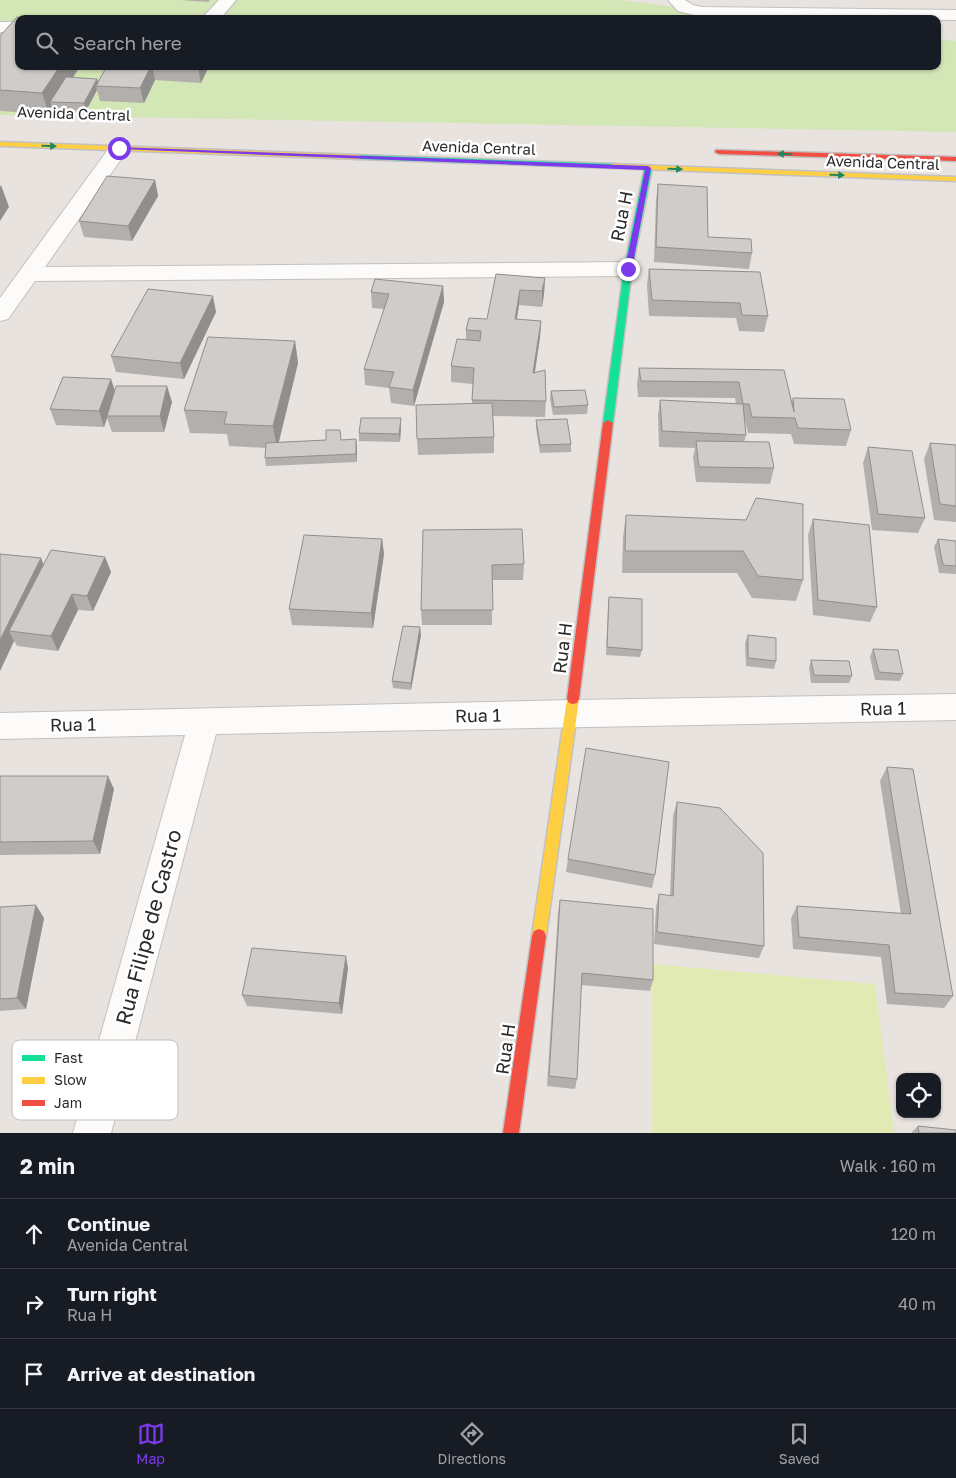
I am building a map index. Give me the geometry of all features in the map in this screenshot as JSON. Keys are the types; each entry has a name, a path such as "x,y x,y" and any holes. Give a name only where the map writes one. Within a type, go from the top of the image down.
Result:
{"main road":[{"name":"Avenida Central","path":"0,144 956,180"},
{"name":"Avenida Central","path":"704,151 956,159"},
{"name":"Rua H","path":"511,1133 571,713 628,269 648,168"}],"street":[{"path":"676,0 679,5 689,10 702,12 956,15"},
{"path":"0,27 15,27"},
{"path":"0,314 119,148"},
{"path":"28,274 628,269"},
{"name":"Rua 1","path":"0,726 571,713 956,707"},
{"name":"Rua Filipe de Castro","path":"117,1040 204,721"},
{"name":"Rua Filipe de Castro","path":"92,1133 96,1120"}],"green space":[{"path":"0,0 621,0 742,15 15,15 15,70 941,70 941,39 956,41 956,132 0,115"},
{"path":"652,964 875,984 894,1133 652,1133"}],"building":[{"path":"15,19 15,70 57,70 42,93 0,90 0,36"},
{"path":"105,70 149,70 140,88 96,86"},
{"path":"66,77 97,79 84,103 50,102"},
{"path":"107,176 155,180 128,226 79,221"},
{"path":"658,184 707,187 708,237 751,239 752,253 656,247"},
{"path":"649,269 760,272 768,316 742,315 740,303 652,300"},
{"path":"496,274 545,278 542,291 520,290 515,319 541,321 533,373 545,370 546,401 472,400 474,368 451,366 457,339 480,341 481,331 466,330 469,318 487,319"},
{"path":"375,279 443,286 413,390 389,387 394,372 364,369 389,294 371,292"},
{"path":"148,289 213,296 180,363 111,356"},
{"path":"208,337 295,341 273,426 224,424 227,412 184,410"},
{"path":"639,368 784,370 794,412 793,398 844,399 851,430 798,428 795,418 752,417 749,404 743,404 739,382 641,381"},
{"path":"63,377 111,379 99,411 50,409"},
{"path":"116,386 167,386 160,416 107,416"},
{"path":"585,390 588,405 554,407 551,391"},
{"path":"660,400 743,404 746,435 662,431"},
{"path":"492,403 494,437 417,439 416,405"},
{"path":"361,418 401,418 399,434 359,433"},
{"path":"567,419 571,444 540,445 536,420"},
{"path":"326,430 340,430 341,440 356,439 356,454 265,458 266,443 326,440"},
{"path":"696,441 769,442 774,468 699,467"},
{"path":"930,443 956,445 956,506 940,504"},
{"path":"868,447 912,451 925,518 878,514"},
{"path":"756,498 803,504 803,580 758,576 743,551 625,551 626,515 746,520"},
{"path":"813,519 869,525 877,607 818,600"},
{"path":"522,529 524,564 492,565 493,610 421,610 423,530"},
{"path":"304,535 382,539 371,613 289,609"},
{"path":"938,539 956,541 956,566 943,565"},
{"path":"51,550 105,557 87,596 72,594 51,636 9,631"},
{"path":"0,554 41,558 0,640"},
{"path":"609,597 642,599 642,650 607,647"},
{"path":"403,626 420,627 411,683 392,681"},
{"path":"748,635 776,638 776,661 748,658"},
{"path":"873,649 898,650 903,674 879,672"},
{"path":"811,660 849,661 852,676 814,675"},
{"path":"586,748 669,762 655,875 568,859"},
{"path":"887,767 913,769 953,996 895,993 889,945 799,937 797,906 911,914"},
{"path":"0,776 108,776 93,841 0,842"},
{"path":"677,802 720,808 763,853 764,946 657,932 659,894 673,896"},
{"path":"560,900 653,909 653,980 582,973 577,1079 549,1076"},
{"path":"36,905 17,998 0,999 0,907"},
{"path":"252,948 346,956 339,1003 242,995"},
{"path":"918,1126 956,1130 956,1133 919,1133"}],"traffic: fast":[{"path":"359,157 614,166"},
{"path":"608,423 628,269 648,168"}],"traffic: slow":[{"path":"0,144 359,157"},
{"path":"614,166 956,179"},
{"path":"539,936 573,699"}],"traffic: jam":[{"path":"719,152 956,159"},
{"path":"573,699 608,423"},
{"path":"511,1133 539,936"}],"route":[{"path":"119,148 648,168 628,269"}]}
